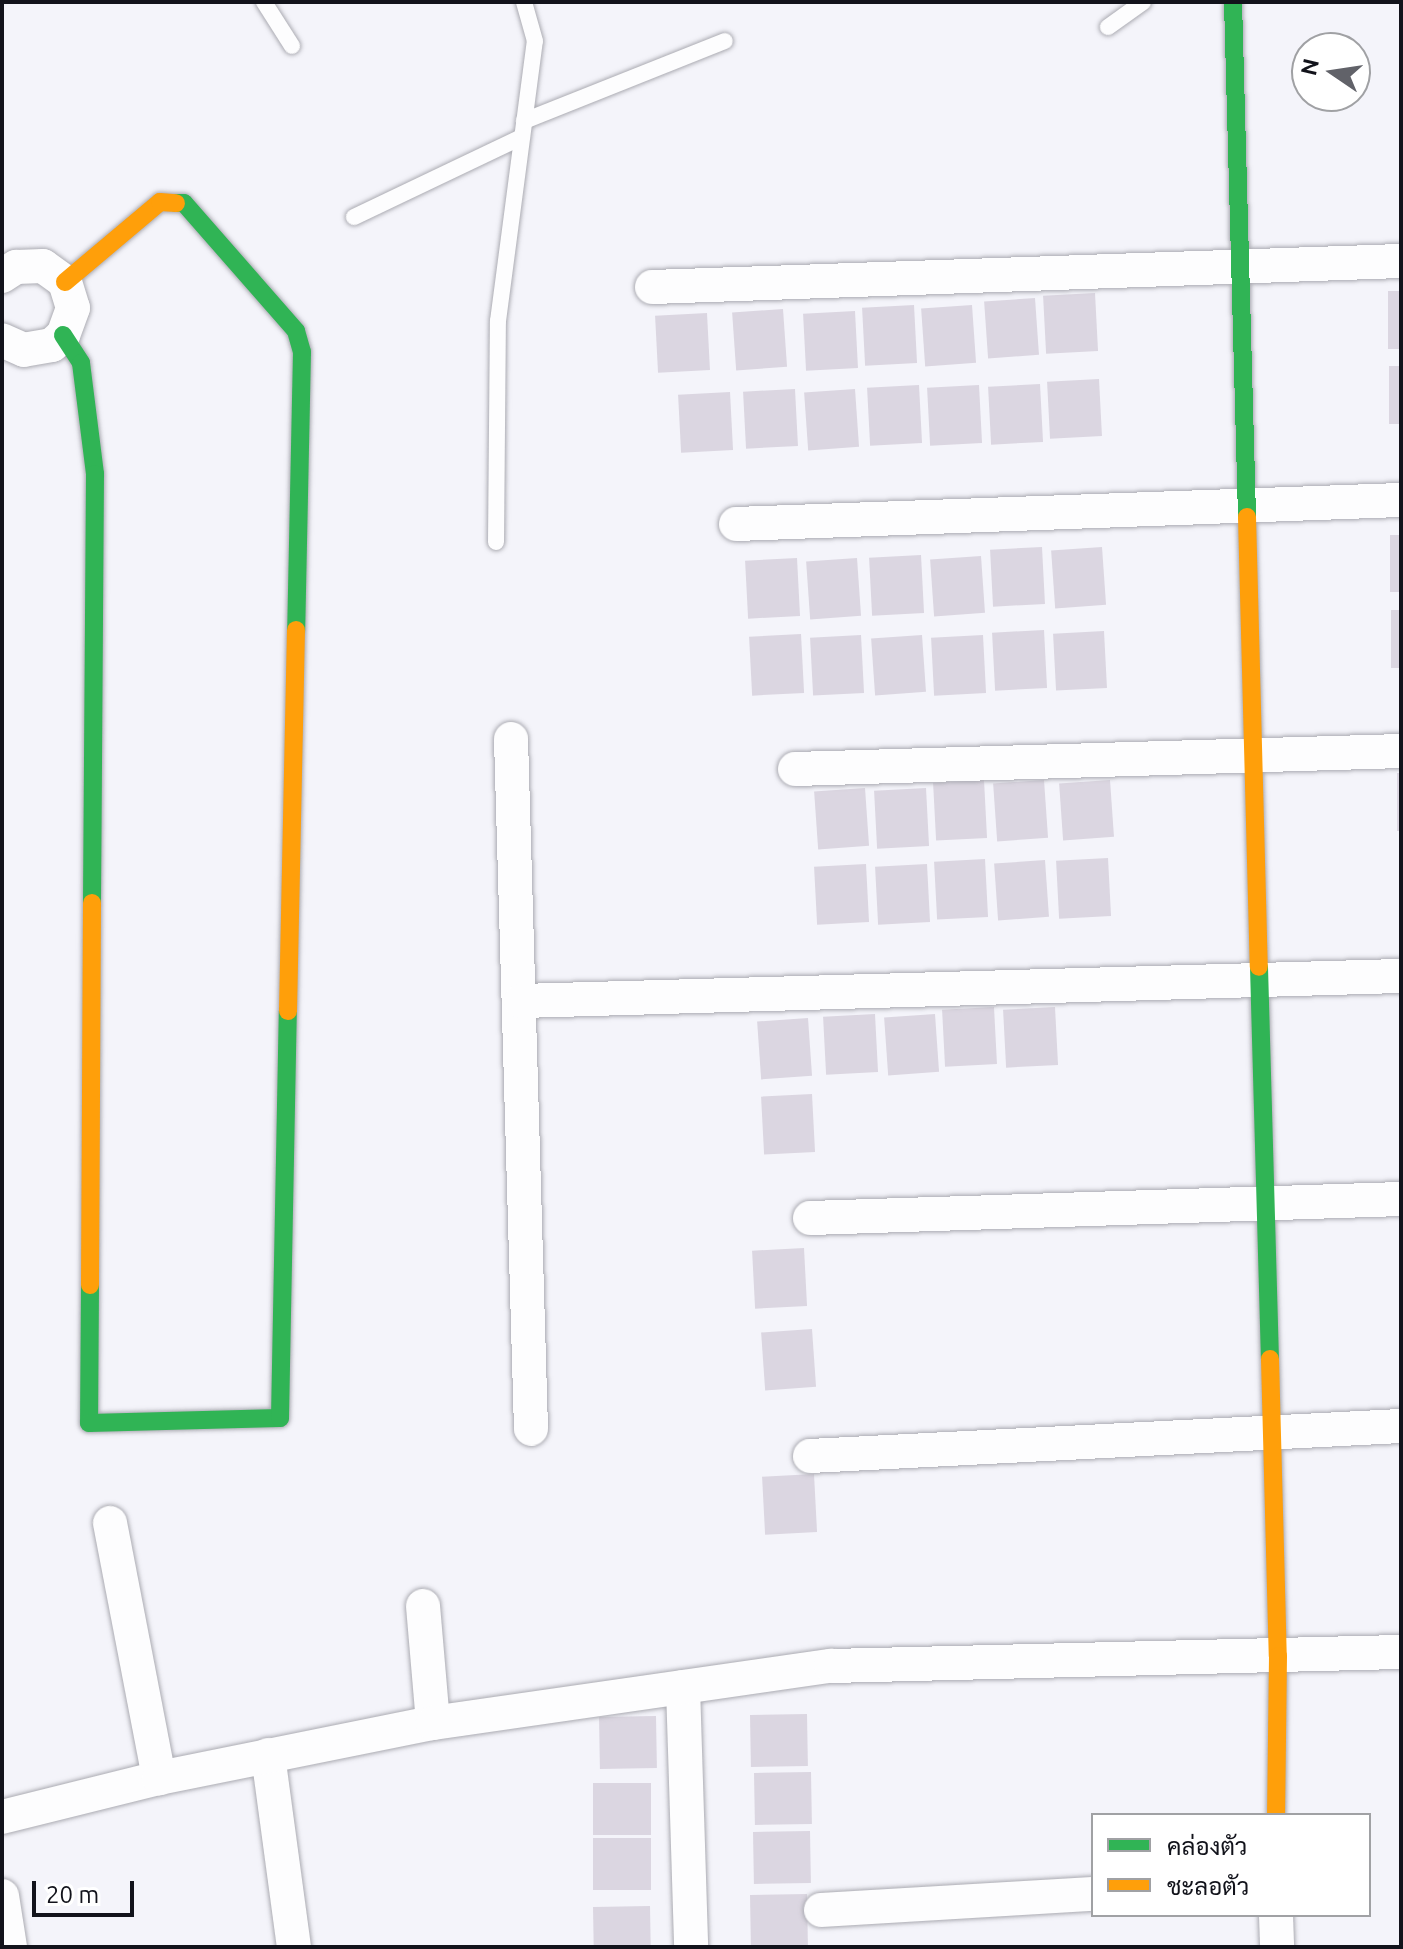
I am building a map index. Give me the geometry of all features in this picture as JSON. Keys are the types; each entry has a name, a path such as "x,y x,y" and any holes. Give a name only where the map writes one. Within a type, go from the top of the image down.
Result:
{"street":[{"path":"1233,2 1278,1656 1276,1813"},
{"path":"63,335 81,363 95,474 89,1423 280,1418 302,352 296,331 184,203 160,202 65,282"},
{"path":"652,287 1401,261"},
{"path":"2,340 24,350 39,350 63,335 73,308 65,282 55,272 29,264 3,274"},
{"path":"736,524 1247,501 1401,500"},
{"path":"511,739 521,1001 531,1429"},
{"path":"795,769 1401,751"},
{"path":"521,1001 1401,976"},
{"path":"810,1218 1401,1199"},
{"path":"810,1456 1271,1429 1401,1426"},
{"path":"110,1523 159,1778"},
{"path":"423,1606 433,1723"},
{"path":"2,1817 159,1778 433,1723 831,1666 1401,1652"},
{"path":"683,1687 691,1947"},
{"path":"268,1755 294,1947"},
{"path":"821,1910 1091,1894"},
{"path":"2,1896 10,1947"},
{"path":"1276,1917 1277,1947"}],"lane":[{"path":"264,2 292,46"},
{"path":"496,542 498,321 535,41 524,2"},
{"path":"1108,27 1143,2"},
{"path":"354,217 523,129 725,41"}],"building":[{"path":"1388,291 1401,291 1401,349 1388,349"},
{"path":"1095,293 1098,351 1046,354 1043,296"},
{"path":"1035,298 1039,355 988,358 984,302"},
{"path":"914,305 917,363 865,366 862,308"},
{"path":"972,305 976,363 925,366 921,309"},
{"path":"783,309 787,367 736,370 732,313"},
{"path":"855,311 858,368 806,371 803,314"},
{"path":"707,313 710,370 658,373 655,316"},
{"path":"1389,366 1401,366 1401,424 1389,424"},
{"path":"1099,379 1102,436 1050,439 1047,382"},
{"path":"1040,384 1043,442 991,445 988,387"},
{"path":"919,385 922,443 870,446 867,388"},
{"path":"979,385 982,443 930,446 927,388"},
{"path":"795,389 798,446 746,449 743,392"},
{"path":"855,389 859,447 808,450 804,393"},
{"path":"730,392 733,450 681,453 678,395"},
{"path":"1390,535 1401,535 1401,592 1390,592"},
{"path":"1042,547 1045,604 993,607 990,550"},
{"path":"1102,547 1106,605 1055,608 1051,551"},
{"path":"921,555 924,613 872,616 869,558"},
{"path":"981,556 985,613 934,616 930,560"},
{"path":"797,558 800,616 748,619 745,561"},
{"path":"857,558 861,616 810,619 806,562"},
{"path":"1391,610 1401,610 1401,668 1391,668"},
{"path":"1044,630 1047,688 995,691 992,633"},
{"path":"1104,631 1107,688 1056,691 1053,634"},
{"path":"801,634 804,693 752,696 749,637"},
{"path":"861,635 864,693 813,696 810,638"},
{"path":"922,635 926,692 875,695 871,639"},
{"path":"983,635 986,693 934,696 931,638"},
{"path":"1397,773 1401,773 1401,831 1397,831"},
{"path":"984,780 987,838 936,841 933,783"},
{"path":"1044,780 1048,838 997,841 993,784"},
{"path":"1110,780 1114,837 1063,840 1059,784"},
{"path":"865,788 869,846 818,849 814,792"},
{"path":"926,788 929,846 877,849 874,791"},
{"path":"1108,858 1111,916 1059,919 1056,861"},
{"path":"985,859 988,917 937,920 934,862"},
{"path":"1045,860 1049,917 998,920 994,864"},
{"path":"866,864 869,922 817,925 814,867"},
{"path":"927,864 930,922 878,925 875,867"},
{"path":"994,1007 997,1064 945,1067 942,1010"},
{"path":"1055,1007 1058,1065 1006,1068 1003,1010"},
{"path":"875,1014 878,1072 826,1075 823,1017"},
{"path":"935,1014 939,1072 888,1075 884,1018"},
{"path":"808,1018 812,1076 761,1079 757,1022"},
{"path":"812,1094 815,1152 764,1155 761,1097"},
{"path":"804,1248 807,1306 755,1309 752,1251"},
{"path":"812,1329 816,1387 765,1390 761,1333"},
{"path":"814,1474 817,1532 765,1535 762,1477"},
{"path":"807,1714 808,1766 751,1767 750,1715"},
{"path":"656,1716 657,1768 600,1769 599,1717"},
{"path":"811,1772 812,1824 755,1825 754,1773"},
{"path":"593,1783 651,1783 651,1835 593,1835"},
{"path":"810,1831 811,1883 754,1884 753,1832"},
{"path":"593,1838 651,1838 651,1890 593,1890"},
{"path":"807,1894 808,1946 751,1947 750,1895"},
{"path":"650,1906 651,1947 594,1947 593,1907"}],"traffic: fast":[{"path":"1233,2 1247,517"},
{"path":"176,203 184,203 296,331 302,352 296,630"},
{"path":"63,335 81,363 95,474 92,903"},
{"path":"1259,967 1270,1359"},
{"path":"90,1285 89,1423 280,1418 288,1011"}],"traffic: slow":[{"path":"65,282 160,202 176,203"},
{"path":"1247,517 1259,967"},
{"path":"288,1011 296,630"},
{"path":"90,1285 92,903"},
{"path":"1270,1359 1278,1656 1276,1813"}]}
